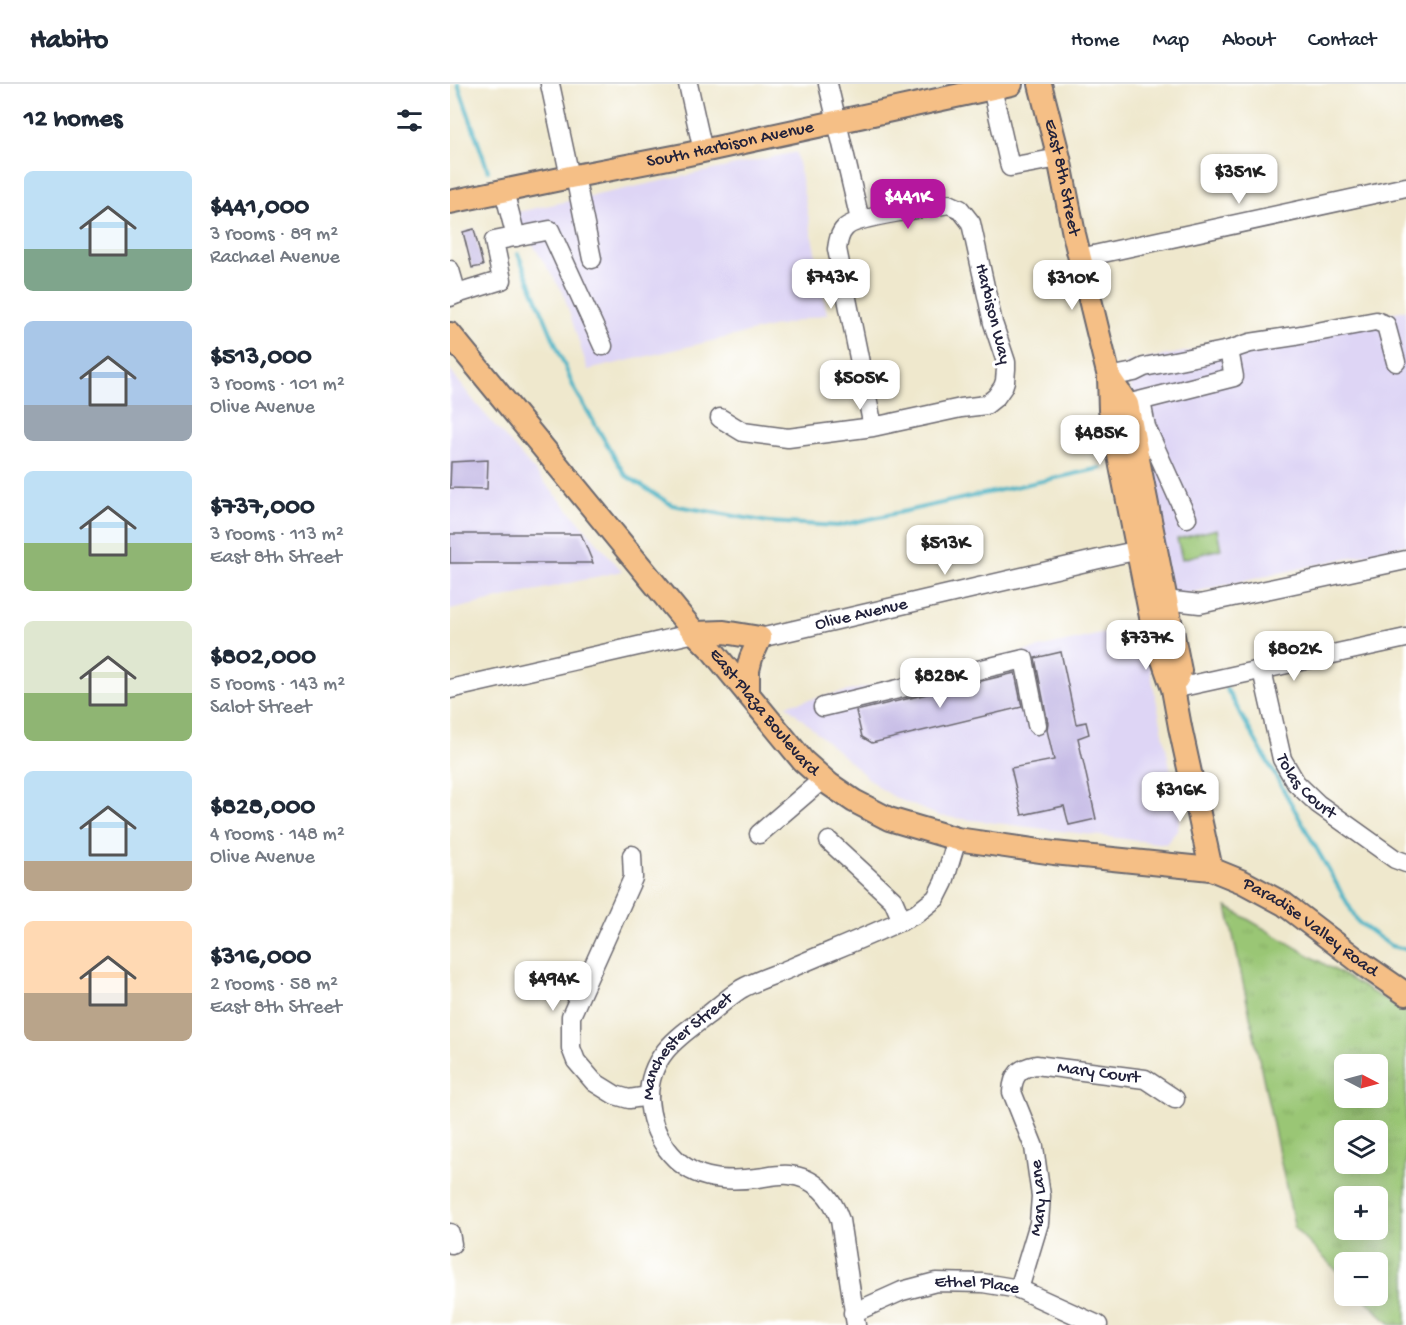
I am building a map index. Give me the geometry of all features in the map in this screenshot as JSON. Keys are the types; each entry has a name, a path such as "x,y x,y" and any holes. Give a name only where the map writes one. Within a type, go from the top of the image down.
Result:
{"main road":[{"name":"East 8th Street","path":"1040,84 1109,377 1110,410 1146,549 1171,621 1180,671 1173,689"},
{"name":"South Harbison Avenue","path":"450,202 703,151 1000,86"},
{"name":"East Plaza Boulevard","path":"450,334 803,761 823,779 854,801 889,819 957,839 1054,853 1211,869"},
{"name":"East 8th Street","path":"1109,377 1134,403 1156,640 1173,689 1211,869"},
{"path":"695,633 724,632 760,638 748,670 748,694"},
{"name":"Paradise Valley Road","path":"1211,869 1243,882 1284,904 1406,994"}],"street":[{"path":"550,84 592,258"},
{"path":"688,84 703,151"},
{"path":"720,418 743,432 788,438 873,427 837,249 838,240 846,226 860,220 828,84"},
{"path":"1000,86 1010,167 1059,158"},
{"path":"1080,258 1406,187"},
{"path":"504,191 516,237"},
{"name":"Harbison Way","path":"860,220 949,204 960,209 971,223 993,323 1006,362 1003,387 986,405 961,408 873,427"},
{"path":"450,270 453,295 502,280 494,241 550,230 603,346"},
{"path":"1109,377 1134,372 1144,367 1229,350 1250,343 1376,321 1386,325 1396,362"},
{"path":"1187,518 1134,403 1234,377 1229,350"},
{"name":"Olive Avenue","path":"760,638 1146,549"},
{"path":"1318,579 1326,570 1340,564 1406,551"},
{"path":"1165,600 1200,604 1406,560"},
{"path":"450,689 695,633"},
{"path":"1173,689 1406,638"},
{"path":"823,707 1024,659 1037,725"},
{"name":"Tolas Court","path":"1262,670 1282,759 1296,783 1318,804 1395,859 1406,863"},
{"path":"759,834 823,779"},
{"name":"Manchester Street","path":"854,1319 840,1220 834,1205 824,1192 811,1182 786,1174 727,1181 705,1176 686,1167 670,1153 652,1120 649,1096 652,1076 662,1055 676,1039 742,989 916,914 936,898 944,882 957,839"},
{"path":"829,841 893,900 902,921"},
{"path":"632,855 633,878 571,1016 571,1048 576,1060 594,1082 615,1095 629,1099 649,1096"},
{"name":"Mary Court","path":"1018,1072 1036,1065 1145,1079 1175,1099"},
{"name":"Mary Lane","path":"1018,1072 1012,1083 1012,1092 1034,1147 1041,1196 1040,1222 1019,1289"},
{"name":"Ethel Place","path":"854,1319 902,1291 936,1282 983,1283 1019,1289 1098,1325"}],"shaded area":[{"path":"796,152 827,314 588,370 563,293 513,213"},
{"path":"1406,310 1406,545 1172,597 1126,363"},
{"path":"450,370 477,405 622,571 450,610"},
{"path":"1141,625 1180,816 1178,829 1166,844 939,816 896,798 877,786 786,705"}],"green space":[{"path":"1217,529 1221,549 1182,559 1177,539"},
{"path":"1227,907 1406,1012 1406,1325 1391,1325 1372,1306 1388,1306 1388,1252 1334,1252 1334,1268 1295,1229"}],"building":[{"path":"474,229 483,266 472,268 463,232"},
{"path":"488,460 487,489 450,488 451,462"},
{"path":"450,534 581,534 593,563 450,563"},
{"path":"1061,652 1076,724 1086,722 1089,734 1078,738 1096,819 1069,825 1064,806 1022,815 1011,768 1054,760 1035,658"},
{"path":"1015,673 1022,707 872,743 862,737 856,711"}],"waterway":[{"path":"458,84 488,171"},
{"path":"518,254 574,388 625,475 672,505 768,522 838,526 1101,468"},
{"path":"1226,688 1358,922 1391,946 1406,949"}]}
